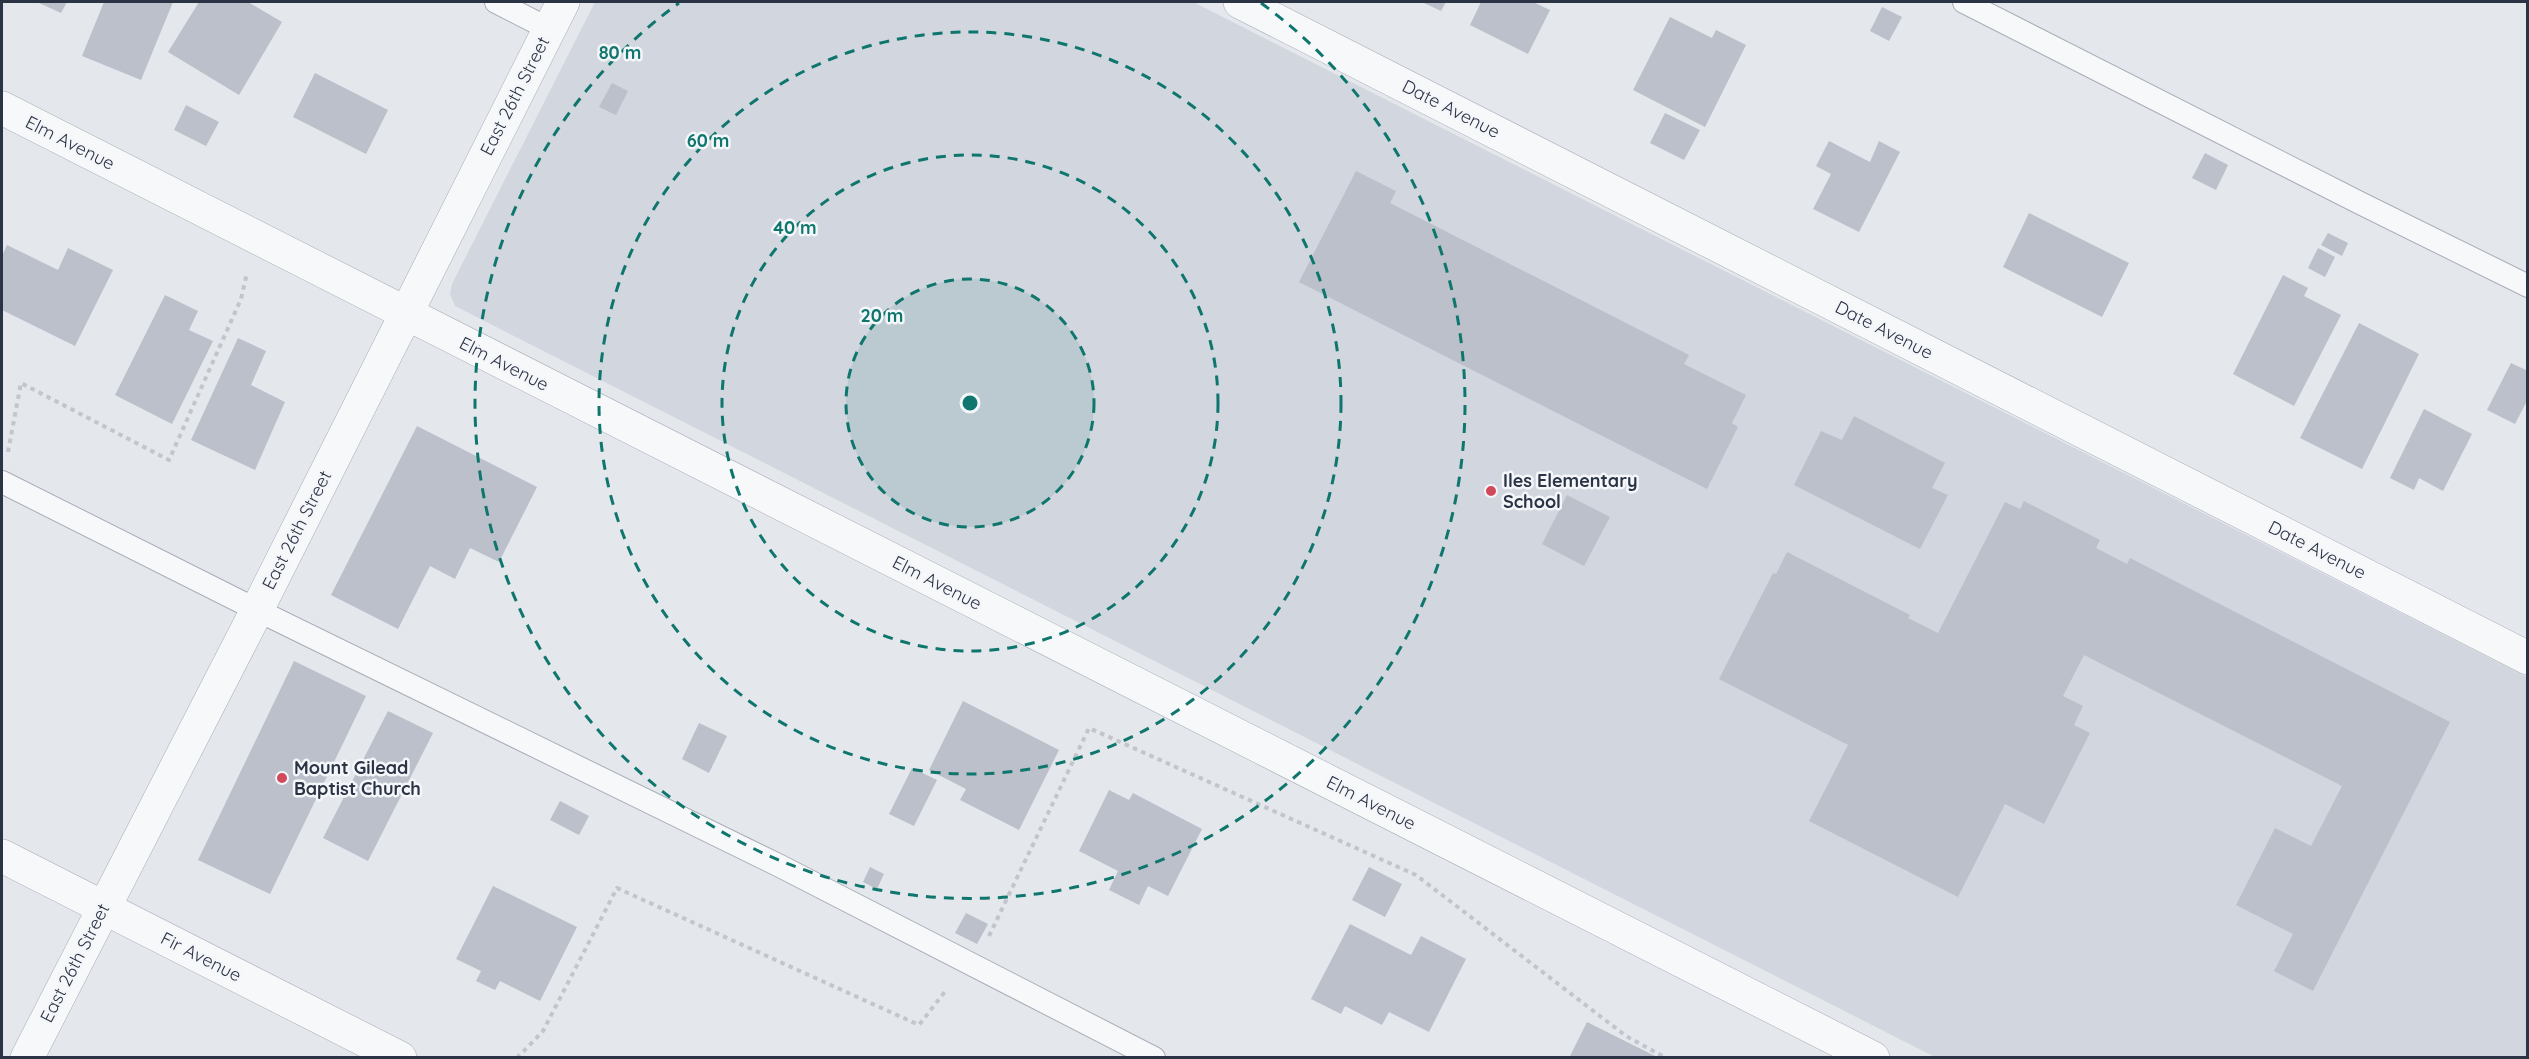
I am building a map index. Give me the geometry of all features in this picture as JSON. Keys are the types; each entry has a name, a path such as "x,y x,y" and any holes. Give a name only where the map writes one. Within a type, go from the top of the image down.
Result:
{"street":[{"name":"Date Avenue","path":"1240,2 2528,658"},
{"name":"East 26th Street","path":"27,1058 257,610 556,15"},
{"name":"Elm Avenue","path":"2,108 1873,1058"},
{"name":"Fir Avenue","path":"2,856 400,1058"}],"lane":[{"path":"496,2 556,15"},
{"path":"1964,2 2528,286"},
{"path":"2,482 257,610 780,866 1154,1058"}],"path":[{"path":"8,453 21,383 169,460 240,299 255,237"},
{"path":"982,945 994,925 1089,728 1416,875 1626,1036 1666,1058"},
{"path":"517,1058 543,1031 617,888 919,1025 954,981"}],"shaded area":[{"name":"Iles Elementary School","path":"595,2 1193,2 2527,677 2527,1057 1935,1057 455,306 450,294 452,284"}],"building":[{"path":"37,2 67,2 61,13"},
{"path":"104,2 173,2 141,80 82,56"},
{"path":"199,2 248,2 282,22 239,95 168,52"},
{"path":"1422,2 1446,2 1441,11"},
{"path":"1481,2 1533,2 1550,10 1528,54 1470,25"},
{"path":"1882,7 1902,17 1889,41 1870,31"},
{"path":"1670,17 1712,38 1716,30 1746,45 1705,127 1633,90"},
{"path":"315,73 388,110 366,154 293,117"},
{"path":"612,83 628,91 616,115 599,107"},
{"path":"186,105 219,122 206,146 174,130"},
{"path":"1665,113 1700,130 1684,160 1650,143"},
{"path":"1829,141 1870,162 1879,141 1900,152 1859,232 1813,209 1831,174 1816,166"},
{"path":"2205,153 2228,165 2216,190 2192,178"},
{"path":"1356,171 1396,191 1390,203 1689,355 1684,364 1746,395 1732,423 1738,427 1707,489 1299,282"},
{"path":"2029,213 2129,263 2102,317 2003,267"},
{"path":"2328,233 2348,243 2342,256 2321,245"},
{"path":"7,245 58,270 68,248 113,270 75,346 2,310 2,256"},
{"path":"2318,248 2335,257 2325,277 2308,268"},
{"path":"2283,275 2308,288 2304,296 2341,315 2294,406 2233,374"},
{"path":"165,295 198,311 189,330 213,341 172,424 115,395"},
{"path":"2359,323 2419,354 2362,469 2300,438"},
{"path":"238,338 266,351 251,385 285,402 255,470 191,440"},
{"path":"2511,363 2528,371 2528,399 2515,424 2487,410"},
{"path":"2424,409 2472,434 2443,491 2419,478 2414,490 2390,478"},
{"path":"1854,416 1945,463 1932,488 1948,495 1920,549 1794,485 1821,431 1842,440"},
{"path":"417,426 537,487 499,562 470,548 455,579 430,566 398,629 331,595"},
{"path":"1567,495 1610,517 1584,566 1542,544"},
{"path":"2024,501 2100,540 2096,548 2127,564 2130,558 2450,722 2313,991 2274,971 2293,934 2236,905 2275,828 2311,846 2342,786 2084,655 2063,696 2083,706 2074,725 2090,733 2044,824 2005,804 1958,897 1809,821 1848,745 1719,679 1773,573 1776,574 1787,552 1910,615 1908,618 1938,633 2005,502 2020,509"},
{"name":"Mount Gilead Baptist Church","path":"294,661 366,696 270,894 198,860"},
{"path":"963,701 1059,750 1019,830 960,800 966,789 929,770"},
{"path":"388,711 433,733 368,861 323,838"},
{"path":"699,723 727,736 709,773 682,759"},
{"path":"912,768 937,780 914,826 889,814"},
{"path":"1109,790 1129,800 1133,793 1202,829 1168,896 1148,886 1139,905 1109,890 1118,871 1079,851"},
{"path":"560,801 589,816 579,835 550,820"},
{"path":"870,867 884,874 877,889 863,882"},
{"path":"1369,867 1402,884 1385,917 1352,900"},
{"path":"493,886 577,927 540,1001 500,981 495,990 476,981 481,971 456,959"},
{"path":"966,913 988,924 977,944 955,933"},
{"path":"1350,924 1411,955 1421,936 1466,959 1429,1032 1389,1012 1382,1025 1345,1006 1341,1014 1311,999"},
{"path":"1587,1022 1659,1058 1569,1058"}],"place":[{"name":"Iles Elementary School","path":"1491,491"},
{"name":"Mount Gilead Baptist Church","path":"282,778"}]}
